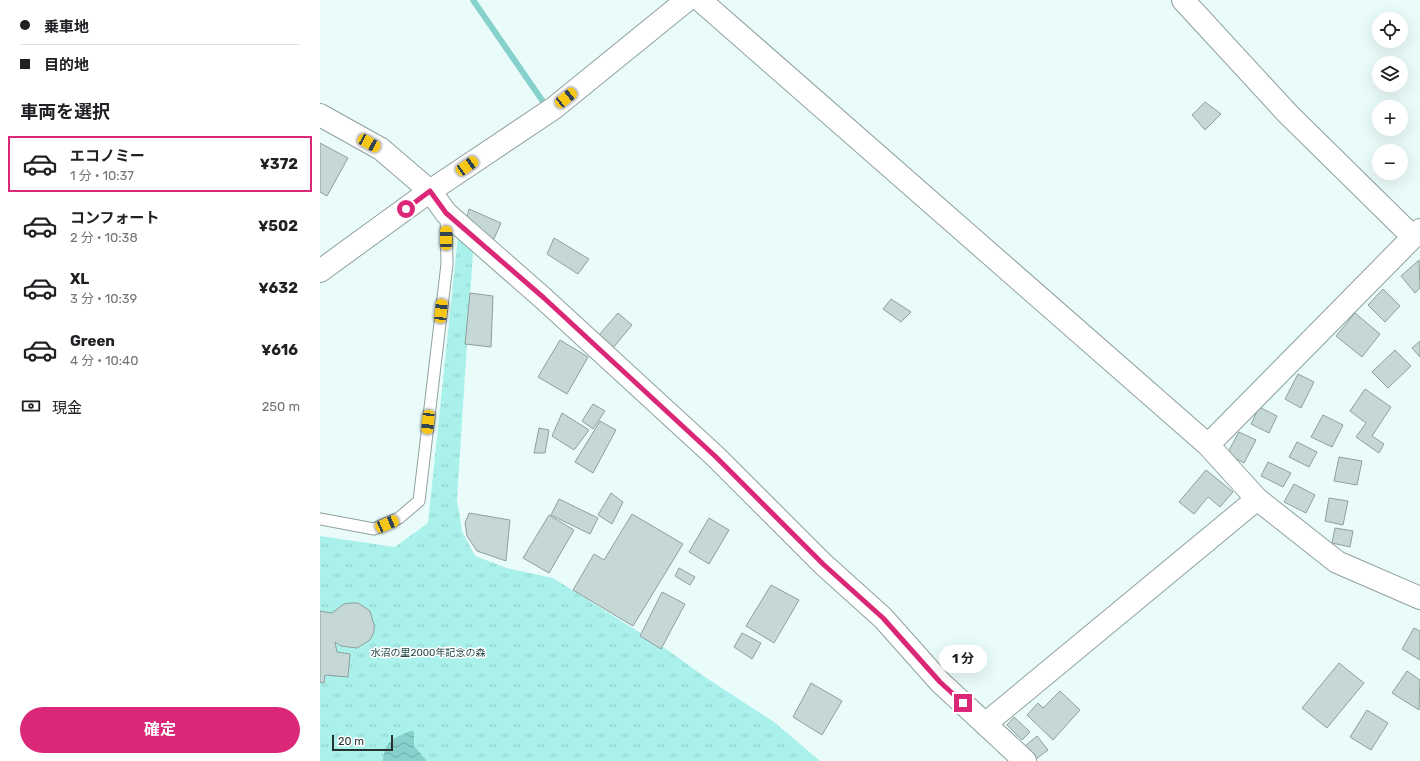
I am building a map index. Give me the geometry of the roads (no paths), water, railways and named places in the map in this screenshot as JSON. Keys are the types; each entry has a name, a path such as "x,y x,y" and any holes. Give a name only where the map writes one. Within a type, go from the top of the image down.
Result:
{"street":[{"path":"320,271 430,191 554,108 686,0"},
{"path":"700,0 1208,445 1258,499 1338,562 1420,598"},
{"path":"1182,0 1288,114 1416,234 1208,445"},
{"path":"320,115 381,149 430,191 446,213 544,298 716,457 823,564 883,618 940,682 1025,761"},
{"path":"985,724 1258,499"}],"lane":[{"path":"320,519 374,529 399,518 420,501 447,264 446,213"}],"water":[{"path":"410,731 414,731 414,746 427,761 383,761 385,749 390,742"}],"waterway":[{"path":"473,0 544,103"}],"park label":[{"name":"水沼の里2000年記念の森","path":"428,653"}]}
